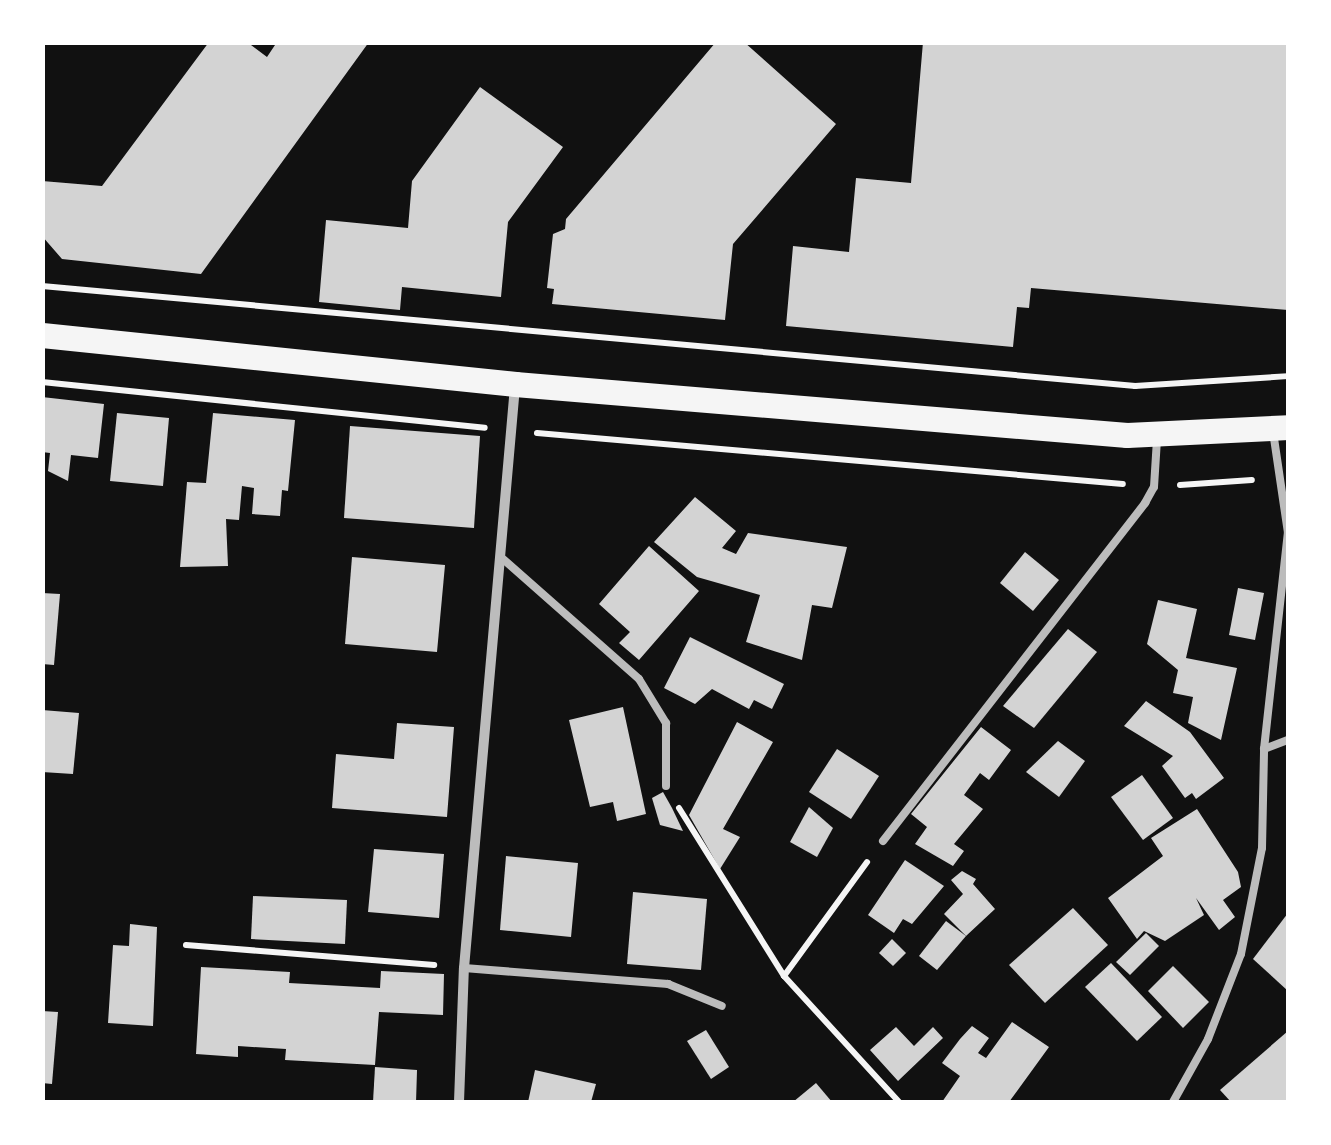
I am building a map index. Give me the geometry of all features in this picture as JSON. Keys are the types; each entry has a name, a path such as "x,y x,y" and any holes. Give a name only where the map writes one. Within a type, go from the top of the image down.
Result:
{"main road":[{"path":"42,335 515,384 1157,434 1281,428"}],"street":[{"path":"459,1102 464,968 503,560 515,384"}],"lane":[{"path":"1173,1102 1208,1038 1241,954 1262,848 1264,749 1288,533 1280,478 1281,428"},
{"path":"882,841 1154,487 1157,434"},
{"path":"503,560 639,680 666,723 666,786"},
{"path":"1264,749 1288,740"},
{"path":"464,968 668,984 722,1006"}],"path":[{"path":"42,286 1135,386 1288,376"},
{"path":"42,382 512,431 1154,487 1280,478"},
{"path":"666,786 784,976 899,1102"},
{"path":"784,976 882,841"},
{"path":"186,945 464,968"}],"building":[{"path":"209,42 247,42 267,57 277,42 369,42 201,274 62,259 42,236 42,181 102,186"},
{"path":"716,42 744,42 836,124 733,244 725,320 552,304 554,289 547,288 553,234 565,229 566,219"},
{"path":"923,42 1288,42 1288,310 1031,288 1029,308 1017,307 1013,347 786,326 793,246 849,252 856,178 911,183"},
{"path":"480,87 563,147 508,222 501,297 402,287 400,310 319,302 326,220 408,228 412,181"},
{"path":"42,397 104,404 98,458 71,455 68,481 48,471 50,453 42,452"},
{"path":"117,413 169,418 163,486 110,481"},
{"path":"213,413 295,420 288,491 282,490 280,516 252,514 254,488 242,486 239,520 226,519 228,566 180,567 187,482 206,483"},
{"path":"350,426 480,436 474,528 344,518"},
{"path":"695,497 736,531 722,548 736,554 748,533 847,547 832,608 812,605 802,660 746,642 760,595 697,577 654,542"},
{"path":"649,546 699,591 639,660 619,643 630,632 599,604"},
{"path":"1025,552 1059,580 1033,611 1000,583"},
{"path":"352,557 445,565 437,652 345,644"},
{"path":"1238,588 1264,593 1255,640 1229,635"},
{"path":"42,593 60,594 54,665 42,664"},
{"path":"1158,600 1197,609 1186,658 1237,668 1221,740 1188,723 1193,697 1173,693 1178,670 1147,644"},
{"path":"1068,629 1097,652 1034,728 1003,706"},
{"path":"690,637 784,684 772,709 754,700 749,709 712,689 695,704 664,688"},
{"path":"1146,701 1190,732 1224,778 1196,799 1192,793 1185,798 1162,766 1173,756 1124,726"},
{"path":"623,707 646,814 617,821 613,802 590,807 569,720"},
{"path":"42,710 79,713 73,774 42,772"},
{"path":"737,722 773,742 723,829 740,837 720,869 689,815"},
{"path":"397,723 454,727 447,817 332,808 336,754 394,759"},
{"path":"981,727 1011,750 989,780 980,773 964,795 983,809 954,844 964,851 953,866 915,844 927,827 911,814"},
{"path":"1058,741 1085,761 1059,797 1026,772"},
{"path":"837,749 879,776 851,819 809,792"},
{"path":"1142,775 1173,818 1143,840 1111,797"},
{"path":"663,792 683,831 660,825 652,798"},
{"path":"809,807 833,828 817,857 790,842"},
{"path":"1197,809 1238,872 1241,887 1223,900 1235,917 1219,930 1196,898 1204,915 1165,941 1144,931 1137,939 1108,898 1163,856 1151,838"},
{"path":"374,849 444,854 439,918 368,912"},
{"path":"506,856 578,863 571,937 500,930"},
{"path":"905,860 944,886 912,924 903,919 894,933 868,915"},
{"path":"962,871 976,879 973,884 995,909 966,936 944,914 963,894 951,880"},
{"path":"633,892 707,899 701,970 627,964"},
{"path":"253,896 347,900 345,944 251,939"},
{"path":"1073,908 1108,945 1045,1003 1009,965"},
{"path":"1288,913 1288,991 1253,959"},
{"path":"946,921 966,936 937,970 919,956"},
{"path":"130,924 157,927 153,1026 108,1023 113,945 129,946"},
{"path":"1146,933 1159,946 1130,975 1116,962"},
{"path":"892,939 906,953 893,966 879,953"},
{"path":"1111,963 1162,1017 1137,1041 1085,987"},
{"path":"1173,966 1209,1002 1183,1028 1148,991"},
{"path":"201,967 290,972 289,983 380,988 381,971 444,974 443,1015 379,1012 375,1065 285,1060 286,1049 238,1046 238,1057 196,1054"},
{"path":"42,1011 58,1012 52,1084 42,1083"},
{"path":"1012,1022 1049,1047 1009,1102 942,1102 960,1076 942,1063 960,1039 972,1026 989,1038 978,1053 986,1058"},
{"path":"896,1027 914,1046 933,1027 943,1038 898,1081 870,1050"},
{"path":"706,1030 729,1067 711,1079 687,1041"},
{"path":"1288,1031 1288,1102 1231,1102 1220,1090"},
{"path":"375,1067 417,1070 416,1102 373,1102"},
{"path":"535,1070 596,1084 591,1102 528,1102"},
{"path":"816,1083 832,1102 793,1102"}]}
